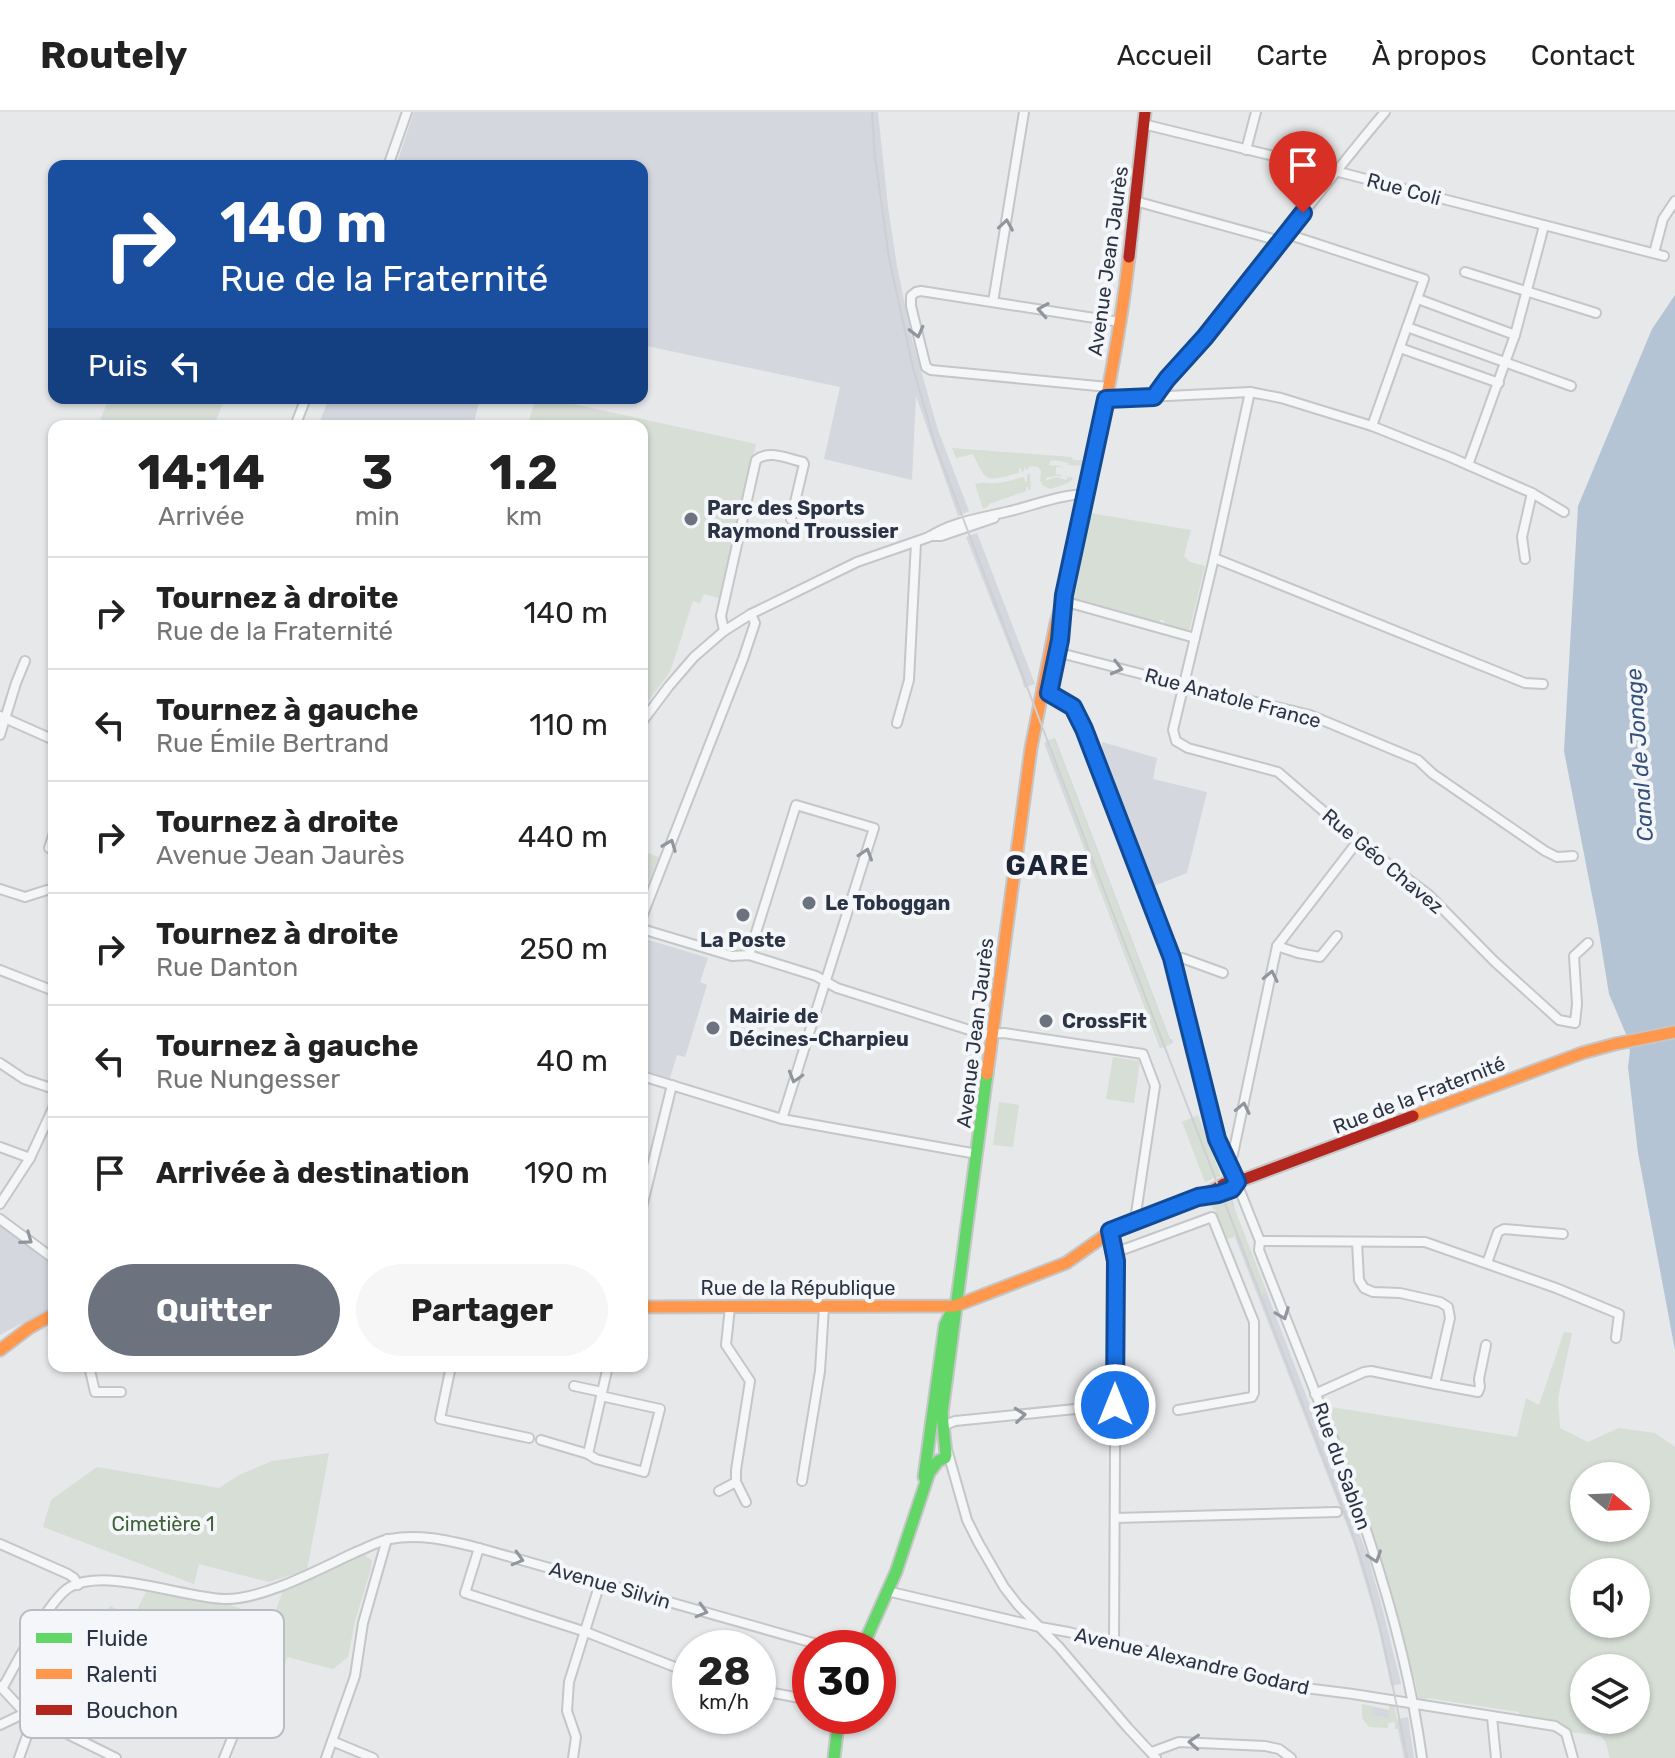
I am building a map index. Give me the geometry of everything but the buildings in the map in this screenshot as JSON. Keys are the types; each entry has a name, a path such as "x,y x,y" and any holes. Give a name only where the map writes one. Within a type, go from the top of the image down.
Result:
{"main road":[{"name":"Avenue Jean Jaurès","path":"870,1630 908,1537 929,1473 938,1461 945,1458 947,1450 942,1413 1030,766 1120,322 1144,118"},
{"name":"Rue de la Fraternité","path":"955,1306 1066,1263 1110,1231 1205,1195 1216,1187 1237,1182 1540,1069 1615,1044 1675,1032"},
{"name":"Avenue Jean Jaurès","path":"923,1490 945,1325 955,1306"},
{"name":"Rue de la République","path":"648,1307 955,1306"},
{"path":"0,1350 48,1317"},
{"path":"928,1449 931,1459 938,1461"},
{"path":"834,1758 837,1734"}],"street":[{"path":"390,160 407,112"},
{"path":"993,302 1024,112"},
{"path":"1246,150 1256,112"},
{"path":"1154,397 1385,112"},
{"name":"Rue Coli","path":"1144,118 1246,150 1664,256"},
{"path":"1135,201 1284,238 1424,279 1372,426"},
{"path":"1654,253 1663,219 1675,201"},
{"path":"1468,465 1515,335 1544,226"},
{"path":"1465,272 1596,313"},
{"path":"1120,322 921,291 911,296 926,367 936,371 1154,397 1250,392 1281,398 1372,426 1532,493 1564,512"},
{"path":"1418,299 1515,335"},
{"path":"1407,327 1571,386"},
{"path":"1400,348 1499,383"},
{"path":"1184,685 1250,392"},
{"path":"724,631 721,616 756,460 760,456 771,455 804,464 791,519"},
{"path":"1525,559 1522,537 1532,493"},
{"path":"648,714 694,657 724,631 751,614 857,562 1006,512 1065,495 1085,494"},
{"path":"897,723 909,680 916,542"},
{"path":"1214,558 1525,683 1543,684"},
{"path":"1063,601 1195,638"},
{"path":"648,902 743,659 755,623 751,614"},
{"name":"Rue Anatole France","path":"1054,650 1310,715 1418,760 1433,774 1545,851 1557,857 1573,856"},
{"path":"0,735 3,717 25,661"},
{"name":"Rue Géo Chavez","path":"1184,685 1173,730 1176,741 1188,748 1278,772 1358,841 1429,895 1494,961 1559,1020 1575,1023 1574,956 1588,943"},
{"name":"Rue du Sablon","path":"1046,691 1073,707 1084,729 1172,958 1217,1139 1260,1241 1259,1250 1360,1512 1380,1573 1409,1676 1422,1758"},
{"path":"3,717 48,737"},
{"path":"749,955 796,805 874,828 782,1119"},
{"path":"1228,1162 1233,1154 1277,946 1358,841"},
{"path":"0,889 25,897 48,890"},
{"path":"648,931 732,956 749,955 816,976 837,988 982,1034 1004,1033 1143,1054 1155,1086 1135,1220"},
{"path":"1277,946 1320,957 1337,936"},
{"path":"1172,958 1182,958 1223,973"},
{"path":"0,970 48,989"},
{"path":"0,1063 24,1079 48,1087"},
{"path":"648,1078 782,1119 977,1154"},
{"path":"648,1165 672,1085"},
{"path":"0,1204 30,1158 48,1119"},
{"path":"0,1147 30,1158"},
{"path":"1114,1253 1212,1217 1254,1322 1254,1393 1252,1397 1178,1410"},
{"path":"0,1219 48,1255"},
{"path":"1487,1263 1498,1232 1504,1229 1563,1234"},
{"path":"1110,1231 1116,1261 1114,1643"},
{"path":"1260,1241 1425,1242 1556,1288 1619,1314 1616,1338"},
{"path":"1357,1242 1359,1280 1364,1288 1440,1302 1448,1307 1450,1318 1435,1384"},
{"path":"730,1307 726,1345 750,1381 736,1470 736,1482 746,1502"},
{"path":"802,1481 820,1371 824,1307"},
{"path":"1315,1394 1371,1371 1478,1392 1486,1345"},
{"path":"90,1372 95,1392 121,1392"},
{"path":"450,1372 440,1419 529,1438"},
{"path":"588,1454 607,1372"},
{"path":"541,1440 644,1472 660,1409 574,1386"},
{"path":"943,1426 955,1421 1115,1405"},
{"path":"947,1450 967,1520 1004,1587 1154,1755 1179,1742 1265,1746 1279,1749 1291,1758"},
{"path":"938,1461 952,1471"},
{"path":"719,1491 736,1482"},
{"path":"1115,1518 1337,1512"},
{"name":"Avenue Silvin","path":"387,1539 413,1536 479,1548 792,1637"},
{"path":"48,1610 70,1587 91,1582 112,1581 226,1599 260,1594 387,1539"},
{"path":"326,1758 355,1676 363,1623 387,1539"},
{"path":"0,1544 68,1574 78,1585"},
{"path":"479,1548 465,1593 586,1632 672,1666"},
{"path":"573,1758 576,1737 567,1711 569,1682 600,1583"},
{"name":"Avenue Alexandre Godard","path":"887,1591 1297,1687 1555,1726 1566,1733 1573,1758"},
{"path":"20,1655 1,1686 20,1705"},
{"path":"1492,1717 1496,1758"},
{"path":"0,1725 20,1718"},
{"path":"19,1758 24,1738"},
{"path":"76,1738 116,1758"},
{"path":"224,1758 232,1738"},
{"path":"332,1741 373,1758"}],"shaded area":[{"path":"414,112 878,112 888,207 912,339 938,430 969,511 958,516 916,396 912,480 824,459 840,387 648,346 648,160 398,160"},
{"path":"327,404 478,404 474,420 320,420"},
{"path":"977,533 1035,684 1024,688 966,537"},
{"path":"1055,738 1172,1039 1173,1043 1160,1048 1044,743"},
{"path":"1102,742 1157,758 1153,779 1207,792 1187,873 1154,886 1112,774 1103,760"},
{"path":"648,940 708,958 700,982 707,985 687,1051 685,1057 677,1055 670,1078 648,1072"},
{"path":"1232,1197 1367,1554 1401,1684 1391,1686 1378,1626 1354,1544 1221,1201"},
{"path":"0,1225 48,1260 48,1309 0,1335"},
{"path":"1390,1705 1394,1705 1397,1722 1408,1717 1414,1758 1404,1758 1395,1721 1369,1718 1371,1706 1389,1710"}],"green space":[{"path":"107,404 223,404 216,420 100,420"},
{"name":"Parc des Sports Raymond Troussier","path":"534,404 573,404 646,420 529,420"},
{"name":"Parc des Sports Raymond Troussier","path":"648,420 756,444 721,599 704,594 700,603 693,601 670,672 648,701"},
{"path":"952,448 1085,460 1083,466 1050,461 1049,465 1061,466 1056,467 1056,474 1061,475 1047,477 1045,481 1056,477 1074,478 1050,489 1040,482 1041,471 1038,467 1031,466 1026,470 1024,466 1024,471 1021,472 1019,468 1019,473 988,478 973,454 956,458"},
{"path":"1030,473 1031,489 1026,487 1026,491 983,509 975,484 1024,477 1025,482"},
{"path":"1090,513 1191,530 1184,556 1190,562 1205,566 1189,632 1164,626 1164,620 1160,620 1159,624 1072,599 1070,596"},
{"path":"1054,738 1171,1044 1162,1048 1044,743 1104,895 1046,741"},
{"path":"648,853 659,857 648,883"},
{"path":"1113,1057 1140,1061 1134,1103 1106,1099"},
{"path":"999,1102 1019,1105 1013,1147 993,1145"},
{"path":"1198,1115 1221,1176 1214,1179 1212,1176 1205,1182 1182,1122"},
{"path":"1230,1198 1267,1293 1260,1296 1237,1236 1224,1240 1226,1237 1211,1205"},
{"path":"1564,1332 1572,1333 1558,1398 1560,1428 1588,1442 1619,1428 1655,1433 1675,1447 1675,1758 1610,1758 1605,1741 1600,1736 1585,1734 1650,1734 1650,1654 1570,1654 1570,1732 1554,1721 1519,1715 1519,1712 1427,1698 1424,1702 1419,1701 1377,1547 1325,1406 1517,1437 1526,1398 1539,1405"},
{"name":"Cimetière 1","path":"329,1453 307,1570 269,1582 199,1564 194,1584 43,1527 51,1500 97,1467 219,1488 239,1475 272,1461"},
{"path":"362,1554 372,1560 348,1657 333,1669 287,1657 284,1667 284,1610 276,1610 283,1590"},
{"path":"146,1592 223,1602 244,1610 137,1610"},
{"path":"1362,1704 1371,1706 1370,1718 1373,1706 1373,1715 1388,1718 1390,1705 1394,1705 1405,1758 1395,1722 1388,1723 1388,1728 1369,1727 1362,1718"}],"water":[{"name":"Canal de Jonage","path":"1675,295 1675,1350 1638,1153 1628,1067 1630,1051 1609,994 1564,751 1578,506 1652,329"}],"tram line":[{"path":"872,112 889,258 913,368 936,447 1350,1527 1376,1612 1407,1758"}],"traffic: fast":[{"path":"870,1630 896,1572 929,1473 946,1455 942,1413 987,1074"},
{"path":"924,1477 945,1325 954,1306"},
{"path":"834,1758 837,1734"}],"traffic: slow":[{"path":"1063,608 1109,385 1129,257"},
{"path":"987,1074 1031,748 1063,601"},
{"path":"1413,1116 1582,1053 1675,1032"},
{"path":"648,1307 955,1306 1066,1263 1113,1230"},
{"path":"0,1350 48,1317"}],"traffic: jam":[{"path":"1129,257 1145,112"},
{"path":"1113,1230 1205,1195 1224,1184 1237,1182 1413,1116"}],"place":[{"name":"Parc des Sports Raymond Troussier","path":"691,519"},
{"name":"Le Toboggan","path":"809,903"},
{"name":"La Poste","path":"743,915"},
{"name":"CrossFit","path":"1046,1021"},
{"name":"Mairie de Décines-Charpieu","path":"713,1028"}],"district":[{"name":"GARE","path":"1048,865"}],"route":[{"path":"1115,1405 1116,1261 1110,1231 1198,1197 1232,1189 1237,1182 1217,1139 1172,958 1084,729 1073,707 1049,693 1060,640 1064,595 1106,399 1154,397 1303,213"}]}
